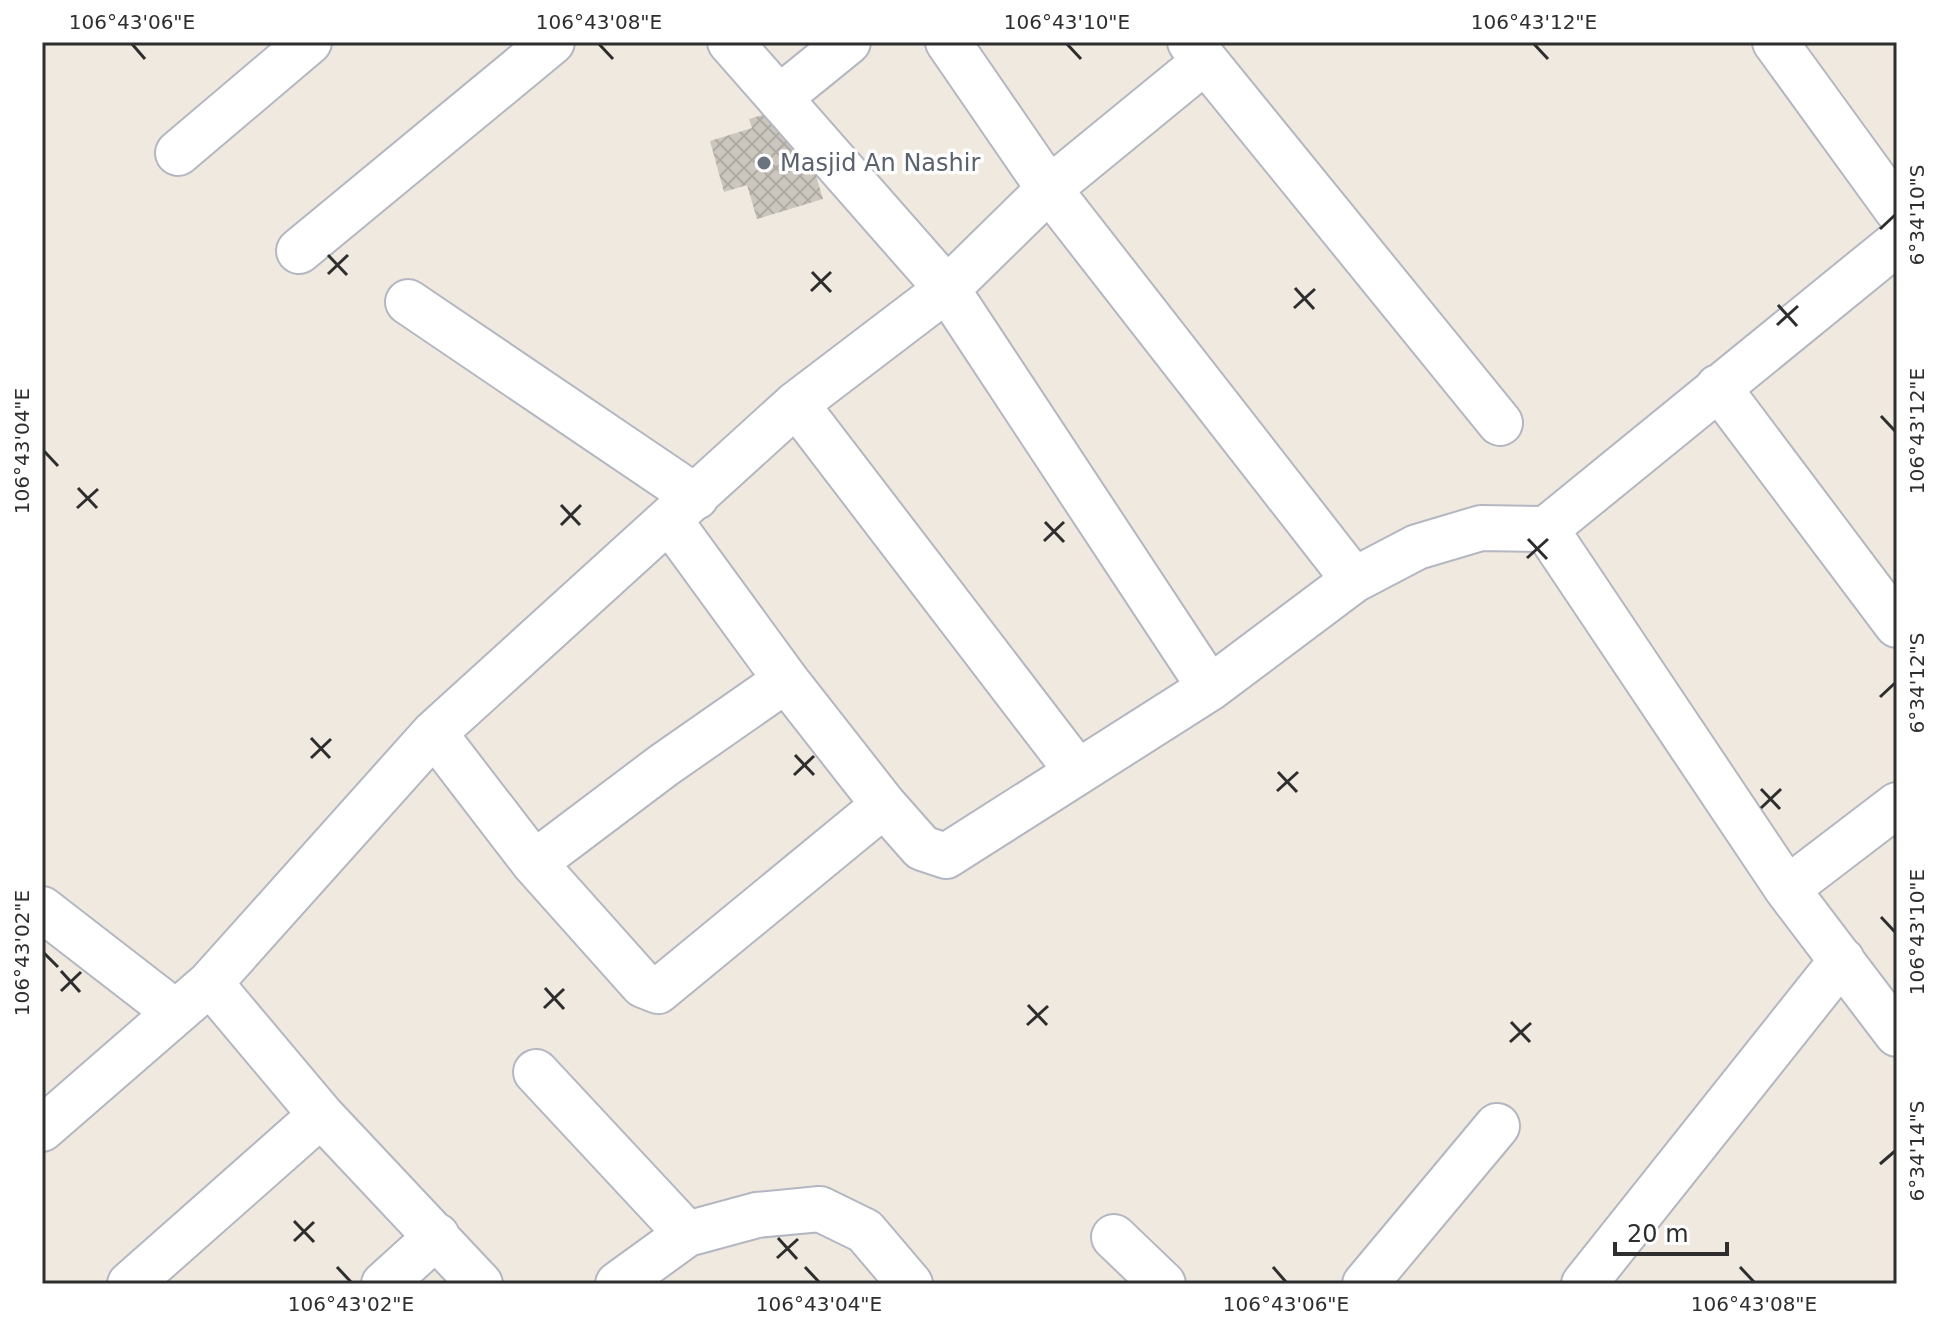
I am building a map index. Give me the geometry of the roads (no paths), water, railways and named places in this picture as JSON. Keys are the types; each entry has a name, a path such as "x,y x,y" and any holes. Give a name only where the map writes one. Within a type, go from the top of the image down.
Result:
{"street":[{"path":"178,153 309,42"},
{"path":"299,251 552,42"},
{"path":"730,42 947,289 1210,688"},
{"path":"779,98 848,42"},
{"path":"948,42 1049,189 1354,580"},
{"path":"1775,42 1897,210"},
{"path":"42,1129 210,983 434,733 796,404 947,289 1197,52 1500,423"},
{"path":"408,302 683,509 786,680 884,805 922,848 946,856 1210,688 1354,580 1417,547 1481,528 1546,529 1897,243"},
{"path":"1718,387 1897,625"},
{"path":"796,404 1077,771"},
{"path":"1546,529 1787,889 1897,1034"},
{"path":"534,863 664,765 786,680"},
{"path":"434,733 534,863 643,985 658,991 884,805"},
{"path":"1787,889 1897,805"},
{"path":"42,909 175,1012"},
{"path":"1584,1284 1842,960"},
{"path":"210,983 321,1115 480,1284"},
{"path":"536,1072 687,1234"},
{"path":"130,1284 321,1115"},
{"path":"1365,1284 1497,1126"},
{"path":"618,1284 687,1234 757,1215 820,1209 865,1231 910,1284"},
{"path":"384,1284 437,1236"},
{"path":"1114,1237 1163,1284"}],"place":[{"name":"Masjid An Nashir","path":"764,163"}]}
